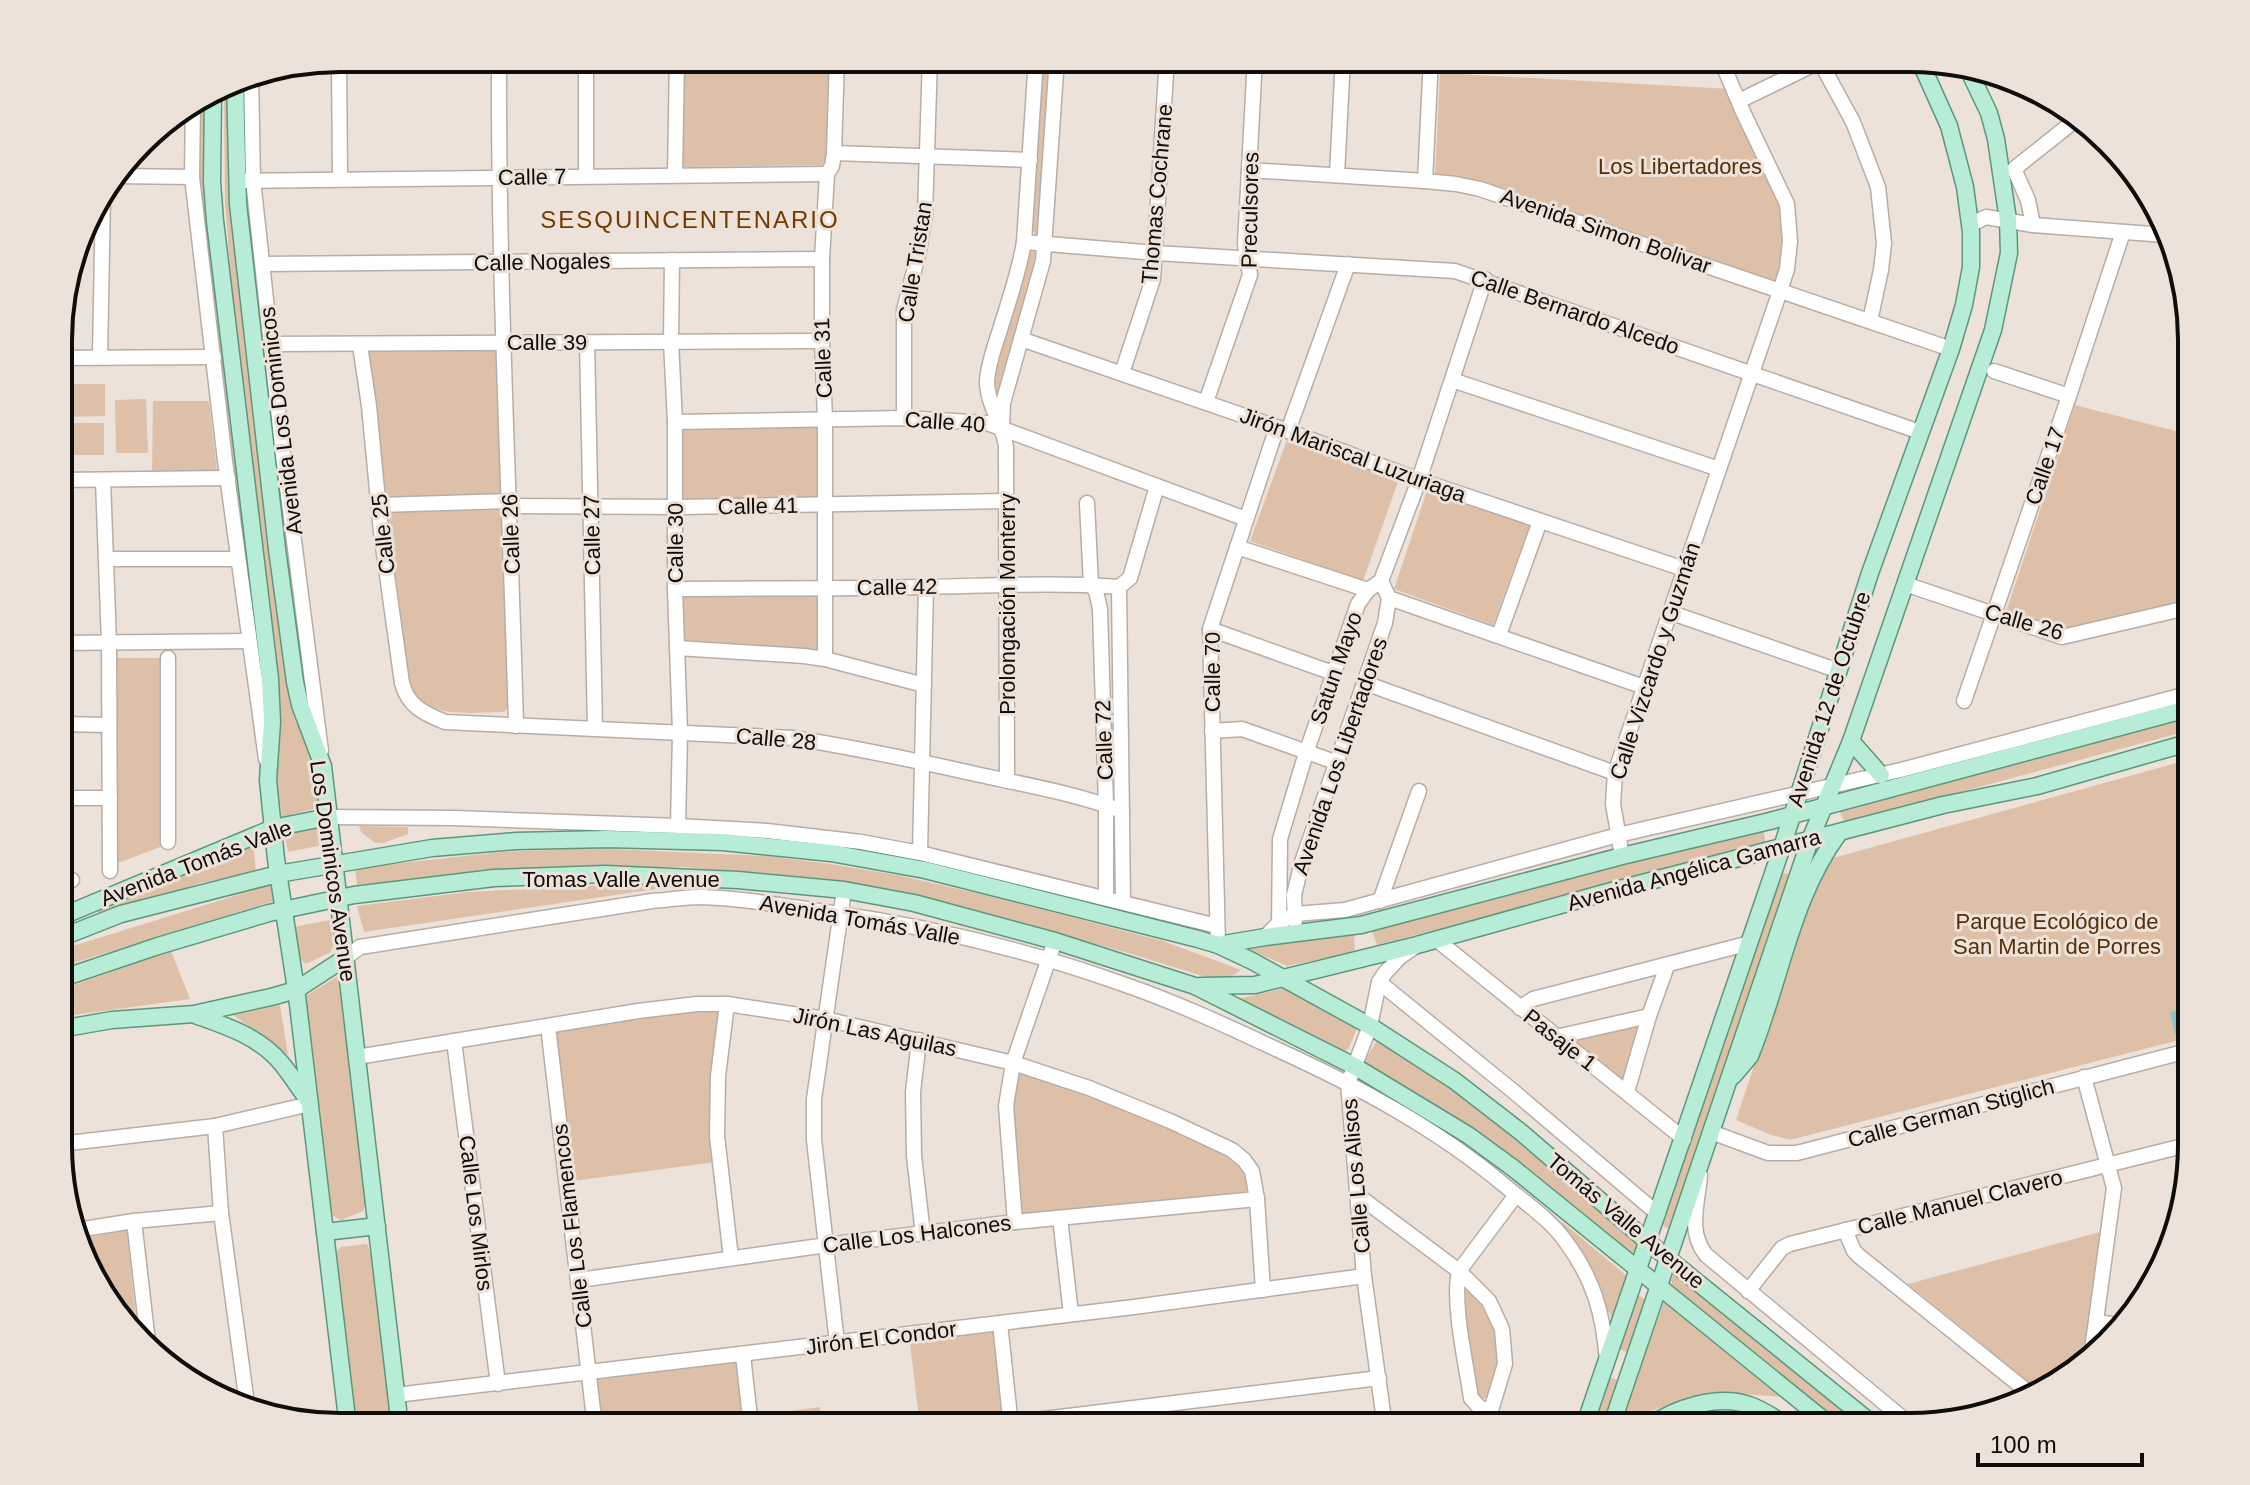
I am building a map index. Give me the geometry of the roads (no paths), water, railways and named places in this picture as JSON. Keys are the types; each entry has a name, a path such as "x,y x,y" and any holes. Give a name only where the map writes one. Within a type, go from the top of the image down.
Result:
{"main road":[{"name":"Avenida 12 de Octubre","path":"1589,1412 1750,943 1870,573 1964,305 1971,267 1965,187 1949,126 1925,73"},
{"name":"Avenida 12 de Octubre","path":"1616,1412 1810,840 1851,741 1993,330 2009,253 2008,220 1996,139 1989,113 1973,80"},
{"name":"Los Dominicos Avenue","path":"236,94 272,503 295,682 300,705 323,766 398,1413"},
{"path":"213,105 215,221 270,679 272,722 268,780 346,1413"},
{"name":"Avenida Angélica Gamarra","path":"1218,945 1347,918 1361,925 1622,856 1792,816 2177,712"},
{"path":"1851,741 1881,775"},
{"name":"Avenida Angélica Gamarra","path":"1195,986 1255,985 1437,940 1943,805 2037,786 2177,746"},
{"name":"Avenida Tomás Valle","path":"72,912 273,828 328,817"},
{"path":"1729,1080 1750,1056 1801,904 1820,860 1839,833"},
{"name":"Tomas Valle Avenue","path":"334,865 432,848 516,841 607,839 723,842 831,853 925,870 1218,945 1370,1026"},
{"name":"Avenida Tomás Valle","path":"278,874 334,865"},
{"path":"72,933 121,914 278,874"},
{"name":"Tomas Valle Avenue","path":"72,975 283,909 338,898 494,878 605,874 738,880 844,890 914,903 1055,941 1195,986 1354,1066"},
{"name":"Avenida Tomás Valle","path":"72,1027 112,1020 194,1014 296,990 345,958"},
{"path":"194,1014 255,1040 280,1062 310,1103"},
{"name":"Tomás Valle Avenue","path":"1370,1026 1495,1111 1852,1412"},
{"name":"Tomás Valle Avenue","path":"1354,1066 1468,1135 1550,1197 1639,1271"},
{"path":"325,1232 377,1226"},
{"path":"1639,1271 1659,1286"},
{"name":"Tomás Valle Avenue","path":"1659,1286 1814,1412"},
{"path":"1607,1362 1629,1370"},
{"path":"1673,1412 1730,1401 1749,1405 1762,1412"}],"street":[{"path":"339,72 340,178"},
{"name":"Calle 26","path":"499,72 500,263 516,726"},
{"path":"586,72 586,176"},
{"path":"675,174 677,72"},
{"name":"Calle 31","path":"825,659 822,259 827,174 834,153 837,72"},
{"name":"Calle Tristan","path":"904,418 904,310 925,214 930,72"},
{"path":"1002,427 990,405 987,379 1024,242 1035,72"},
{"path":"1002,427 1003,403 1036,294 1046,243 1056,72"},
{"name":"Thomas Cochrane","path":"1122,373 1153,279 1166,72"},
{"name":"Preculsores","path":"1206,402 1250,275 1245,244 1254,72"},
{"path":"1337,175 1342,72"},
{"path":"1425,181 1430,72"},
{"name":"Calle Vizcardo y Guzmán","path":"1622,856 1613,804 1615,773 1787,269 1790,241 1787,204 1726,72"},
{"path":"1739,101 1796,72"},
{"path":"1829,72 1863,143 1878,187 1884,243 1870,321"},
{"name":"Avenida Los Dominicos","path":"250,88 245,180 263,264 283,455 323,766"},
{"path":"193,116 192,177 248,641 268,780"},
{"path":"2014,169 2070,125"},
{"path":"1996,139 2028,200 2033,225"},
{"path":"834,153 1030,160"},
{"name":"Avenida Simon Bolivar","path":"1249,170 1425,181 1456,184 1497,194 1951,349"},
{"name":"Calle 7","path":"245,180 827,174"},
{"path":"128,176 192,177"},
{"path":"100,357 103,217"},
{"path":"1970,225 1986,217 2033,225 2156,234"},
{"name":"Calle 17","path":"1964,701 2123,232"},
{"name":"Calle Bernardo Alcedo","path":"1024,242 1455,271 1920,432"},
{"name":"Calle Nogales","path":"263,264 822,259"},
{"name":"Calle 30","path":"672,260 675,589 680,732 678,826"},
{"name":"Calle 70","path":"1217,926 1210,629 1246,519 1348,264"},
{"path":"1485,279 1419,480 1381,581 1389,598 1644,687"},
{"name":"Jirón Mariscal Luzuriaga","path":"1021,339 1419,480 1684,569"},
{"name":"Calle 39","path":"272,344 822,341"},
{"name":"Calle 27","path":"587,342 595,728"},
{"name":"Calle 25","path":"360,345 402,683 412,705 424,713"},
{"path":"72,358 214,357"},
{"path":"1994,371 2069,396"},
{"path":"1452,380 1719,469"},
{"name":"Calle 40","path":"675,422 904,418 987,423 1246,519"},
{"name":"Prolongación Monterry","path":"1002,427 1006,447 1008,585 1007,781"},
{"path":"72,480 228,478"},
{"path":"103,480 109,643 110,871"},
{"path":"1123,902 1119,587 1130,578 1157,486"},
{"name":"Calle 41","path":"379,505 675,507 1006,501"},
{"name":"Calle 72","path":"1087,503 1091,585 1096,591 1100,609 1106,897"},
{"path":"1499,635 1540,521"},
{"path":"1237,547 1368,590"},
{"path":"106,559 238,559"},
{"name":"Satun Mayo","path":"1279,932 1279,847 1306,753 1358,604 1368,590 1381,581"},
{"name":"Calle 26","path":"1905,584 2062,637 2177,610"},
{"name":"Calle 42","path":"675,589 1008,585 1119,587"},
{"path":"920,853 926,587"},
{"name":"Avenida Los Libertadores","path":"1279,932 1295,914 1294,895 1305,855 1385,623 1389,598"},
{"path":"1100,609 1120,611"},
{"path":"1669,612 1839,671"},
{"path":"1210,629 1333,673"},
{"path":"72,643 248,641"},
{"path":"677,648 825,659 924,685"},
{"path":"168,658 168,842"},
{"path":"1365,683 1615,773"},
{"name":"Avenida Angélica Gamarra","path":"1295,914 1347,918 1380,901 1618,835 1881,775 2177,697"},
{"name":"Calle 28","path":"424,713 445,722 794,738 922,762 1122,811"},
{"path":"72,724 109,725"},
{"path":"1212,731 1242,729 1338,763"},
{"path":"1380,901 1419,791"},
{"path":"72,798 110,798"},
{"name":"Avenida Tomás Valle","path":"328,817 678,826 767,831 861,842 920,853 1217,926"},
{"path":"1279,847 1305,855"},
{"path":"837,1343 814,1140 814,1099 844,890"},
{"name":"Avenida Tomás Valle","path":"345,958 360,947 652,901 699,897 895,921 1049,960 1120,983 1196,1013 1348,1083 1443,1139 1516,1195 1564,1239 1586,1272 1604,1325 1607,1362"},
{"path":"1217,926 1218,945"},
{"name":"Pasaje 1","path":"1437,940 1684,1139"},
{"path":"1015,1222 1006,1116 1013,1063 1055,941"},
{"path":"1520,1008 1533,999 1750,943"},
{"path":"1417,945 1400,957 1379,982 1658,1214"},
{"path":"1627,1092 1667,966"},
{"name":"Calle Los Alisos","path":"1379,982 1370,1026 1348,1083 1364,1276 1383,1412"},
{"name":"Jirón Las Aguilas","path":"357,1057 697,1004 727,1004 825,1019 1013,1063 1089,1088 1170,1121 1232,1150 1244,1160 1252,1171 1257,1199 1263,1290"},
{"path":"727,1004 718,1076 717,1136 731,1258"},
{"path":"1556,1037 1649,1016"},
{"name":"Calle Los Flamencos","path":"548,1026 594,1413"},
{"path":"919,1040 913,1108 914,1156 923,1234"},
{"name":"Calle Los Mirlos","path":"454,1041 498,1384"},
{"name":"Calle German Stiglich","path":"1711,1132 1768,1153 1797,1153 2177,1054"},
{"path":"2084,1077 2114,1188 2094,1340"},
{"path":"72,1143 215,1126 310,1103"},
{"path":"215,1126 221,1213 246,1395"},
{"name":"Calle Manuel Clavero","path":"1748,1291 1782,1248 2177,1148"},
{"name":"Tomás Valle Avenue","path":"1701,1163 1694,1231 1706,1255 1895,1412"},
{"path":"1356,1194 1459,1271 1489,1301 1502,1329 1505,1364 1490,1411 1479,1407 1471,1398 1457,1282 1459,1271 1516,1195"},
{"name":"Calle Los Halcones","path":"579,1280 1015,1222 1257,1199"},
{"path":"85,1229 221,1213"},
{"path":"1060,1218 1071,1314"},
{"path":"134,1221 147,1330"},
{"path":"1845,1230 1859,1256 2023,1388"},
{"name":"Jirón El Condor","path":"396,1395 743,1355 1364,1276"},
{"path":"2096,1322 2109,1324"},
{"path":"1000,1323 1010,1413"},
{"path":"743,1355 749,1413"},
{"path":"1112,1413 1379,1378"}],"water":[{"path":"2177,1010 2177,1034 2175,1034 2170,1012"}],"district":[{"name":"SESQUINCENTENARIO","path":"690,219"}],"park label":[{"name":"Los Libertadores","path":"1680,166"},
{"name":"Parque Ecológico de San Martin de Porres","path":"2057,934"}]}
